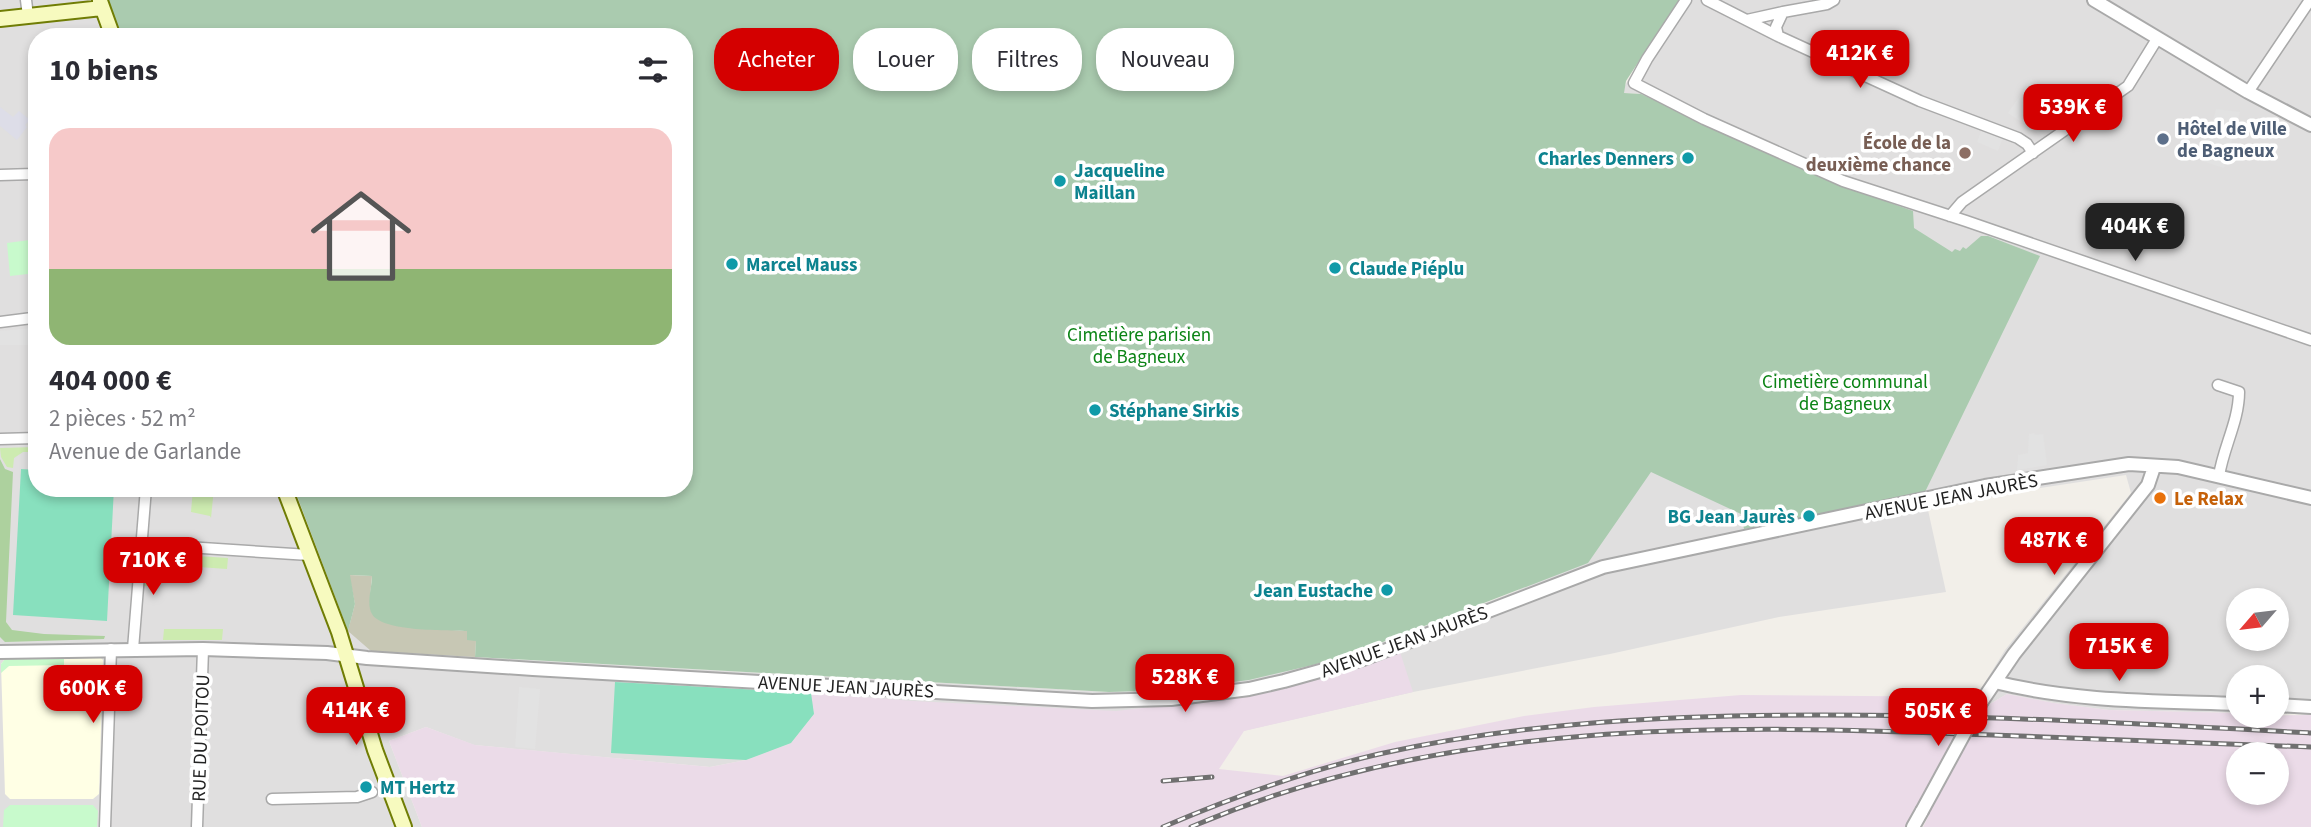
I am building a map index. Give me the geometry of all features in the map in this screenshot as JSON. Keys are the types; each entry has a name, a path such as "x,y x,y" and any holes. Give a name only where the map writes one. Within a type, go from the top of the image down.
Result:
{"main road":[{"path":"0,19 101,4 110,28"},
{"path":"287,497 346,654 375,750 404,827"}],"street":[{"path":"26,0 27,16"},
{"path":"1686,0 1634,83 1704,119 1843,181 2311,340"},
{"path":"1707,0 1778,36 1920,101 2018,138 2027,144 2033,153"},
{"path":"1747,20 1827,4 1834,0"},
{"path":"2094,0 2248,92 2311,125"},
{"path":"2248,92 2309,0"},
{"path":"1778,36 1776,27 1783,12"},
{"path":"1950,216 1962,202 2128,86 2157,39"},
{"path":"0,175 28,174"},
{"path":"0,322 28,318"},
{"path":"2218,385 2239,392 2239,407 2222,456 2219,476"},
{"path":"0,439 28,438"},
{"name":"AVENUE JEAN JAURÈS","path":"0,652 203,649 346,654 393,660 1092,701 1171,699 1249,689 1315,674 1363,659 1603,567 1985,486 2129,464 2178,467 2311,498"},
{"path":"1913,827 1982,701 2014,654 2148,485 2154,467"},
{"path":"133,649 145,497"},
{"path":"141,544 309,555"},
{"path":"106,827 111,649"},
{"name":"RUE DU POITOU","path":"197,827 203,649"},
{"path":"1996,681 2056,693 2110,699 2226,704"},
{"path":"2289,706 2311,707"},
{"path":"272,799 358,797 373,792"}],"shaded area":[{"path":"0,0 108,0 119,28 28,28 28,497 297,497 348,630 355,604 467,631 476,641 475,657 1109,692 1313,665 1362,650 1519,590 1641,94 1624,93 1624,87 1679,0 2311,0 2311,715 2289,714 2289,665 2226,665 2226,713 2109,710 2007,694 1990,704 1976,697 2005,650 2131,493 2126,475 2021,491 1928,510 1946,592 1779,617 1610,654 1413,692 1243,731 812,693 814,714 791,743 746,760 710,767 474,745 426,727 389,741 422,827 0,827"},
{"path":"2031,79 2078,110 2042,136 2008,113"},
{"path":"0,107 13,117 19,111 28,118 25,125 27,127 17,140 0,126"},
{"path":"2216,109 2240,112 2224,168 2202,161"},
{"path":"1982,129 2003,137 1998,151 1977,142"},
{"path":"28,329 28,345 0,345 0,331"},
{"path":"2029,434 2043,434 2047,465 2017,470 2018,455 2028,453"},
{"path":"349,575 372,576 370,597 407,627 467,631 476,641 475,657 371,651 348,631 355,604"},
{"path":"1399,649 1413,692 1244,731 1219,769 1283,776 1395,742 1524,716 1594,707 1741,695 1976,697 1990,704 2007,694 2109,710 2226,713 2226,728 2289,728 2289,715 2311,715 2311,827 1923,827 1929,815 1909,819 1905,827 422,827 389,741 426,727 475,745 710,767 746,760 791,743 814,714 811,693 1116,711 1194,702"},
{"path":"100,657 103,660 99,794 93,799 10,799 5,794 1,664 5,659"},
{"path":"519,687 540,689 535,749 515,747"}],"green space":[{"name":"Cimetière parisien de Bagneux","path":"108,0 1679,0 1626,81 1624,93 1641,94 1846,187 1913,211 1914,228 1952,252 1955,249 1960,251 1963,247 1966,249 1981,236 1988,236 2040,256 1925,492 1845,512 1744,529 1741,514 1651,472 1588,563 1362,650 1249,680 1171,690 1109,692 475,657 476,641 467,640 467,631 416,629 378,620 369,605 372,576 350,575 355,604 348,631 297,497 693,497 693,28 119,28"},
{"path":"28,240 28,274 10,276 7,243"},
{"path":"28,447 28,452 14,458 13,468 7,467 1,457 0,448"},
{"path":"0,459 5,469 13,472 6,622 12,630 105,636 104,639 5,642 0,637"},
{"path":"21,469 28,469 28,497 114,497 107,621 13,615"},
{"path":"192,497 213,497 211,518 191,512"},
{"path":"153,553 228,558 227,569 155,564 152,586 144,586 146,560"},
{"path":"164,629 223,629 222,640 163,640"},
{"path":"64,658 64,665 9,666 1,673 1,664 5,659"},
{"path":"615,682 811,693 814,714 791,743 746,760 611,753"},
{"path":"10,805 93,805 98,811 97,827 3,827 4,810"}],"railway":[{"path":"1163,827 1269,786 1379,754 1488,734 1599,722 1765,715 1881,715 2311,733"},
{"path":"1191,827 1287,791 1385,765 1484,747 1585,736 1789,729 2311,747"},
{"path":"1163,781 1212,777"}],"place":[{"name":"Hôtel de Ville de Bagneux","path":"2163,139"},
{"name":"École de la deuxième chance","path":"1965,153"},
{"name":"Charles Denners","path":"1688,158"},
{"name":"Jacqueline Maillan","path":"1060,181"},
{"name":"Marcel Mauss","path":"732,264"},
{"name":"Claude Piéplu","path":"1335,268"},
{"name":"Stéphane Sirkis","path":"1095,410"},
{"name":"Le Relax","path":"2160,498"},
{"name":"BG Jean Jaurès","path":"1809,516"},
{"name":"Jean Eustache","path":"1387,590"},
{"name":"MT Hertz","path":"366,787"}],"park label":[{"name":"Cimetière communal de Bagneux","path":"1845,392"}]}
